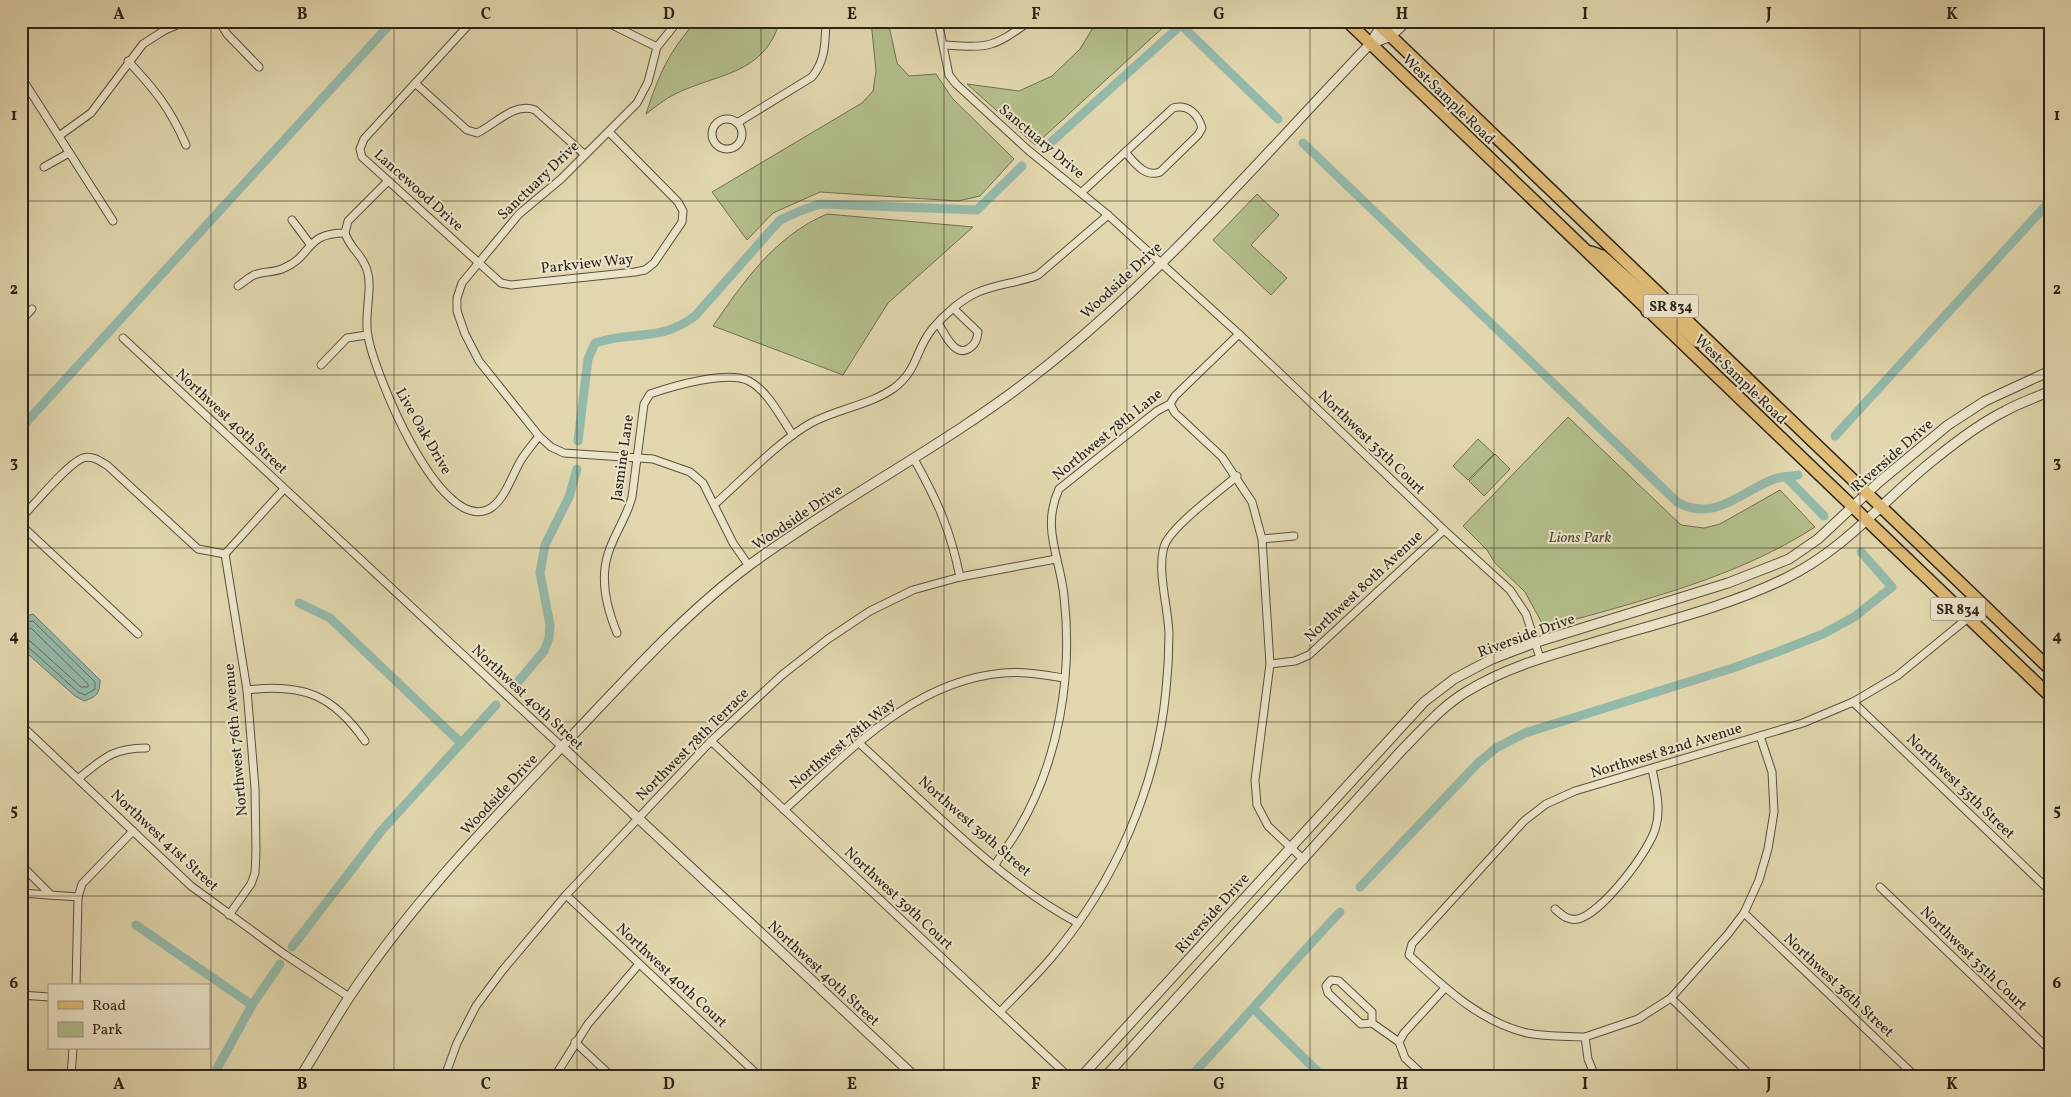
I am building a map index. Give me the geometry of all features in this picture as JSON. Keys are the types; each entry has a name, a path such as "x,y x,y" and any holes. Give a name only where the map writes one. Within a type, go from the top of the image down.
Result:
{"main road":[{"name":"West Sample Road","path":"1347,21 2050,696"},
{"name":"West Sample Road","path":"1380,23 1391,36 1880,508 2050,669"},
{"path":"1585,250 1602,256 1648,298 1666,301"},
{"path":"1647,311 1664,312 1696,341 1711,344"}],"street":[{"path":"59,136 91,113 128,61 143,44 165,30 186,21"},
{"path":"219,21 227,34 259,67"},
{"name":"Lancewood Drive","path":"472,21 364,139 360,149 362,157 479,263"},
{"path":"604,21 657,47"},
{"name":"Sanctuary Drive","path":"678,21 657,47 648,82 637,103 561,179 519,214 462,283 457,298 460,319 479,361 539,436 551,447 564,453 654,459 690,472 703,483 733,543 749,566"},
{"path":"737,123 812,77 820,67 824,51 826,21"},
{"name":"Sanctuary Drive","path":"938,21 949,75 956,84 1028,150 1082,192 1161,263"},
{"path":"944,45 988,46 1001,42 1030,21"},
{"path":"1370,44 1391,36 1407,21"},
{"path":"1370,44 1380,23"},
{"name":"Woodside Drive","path":"301,1076 349,997 418,906 491,821 646,657 749,566 818,518 914,459 1039,372 1100,320 1161,263 1370,44"},
{"path":"128,61 159,94 174,118 186,145"},
{"path":"21,77 113,221"},
{"path":"415,83 467,130 477,132 516,108 526,106 535,110 584,154"},
{"path":"1082,192 1125,152 1173,108 1182,106 1189,109 1200,119 1202,128 1198,136 1160,172 1153,174 1145,172 1125,152"},
{"path":"723,119 733,120 737,123 741,136 737,144 728,148 716,144 712,134 715,125 723,119"},
{"name":"Parkview Way","path":"479,263 501,283 511,285 635,272 645,270 654,263 682,222 683,211 678,202 609,132"},
{"path":"44,167 69,153"},
{"path":"238,286 254,275 284,269 293,263 320,236 331,233 345,233 348,222 388,181"},
{"path":"715,504 793,435 811,423 893,389 906,378 916,364 922,344 938,323 954,309 977,293 1025,280 1038,274 1108,215"},
{"path":"292,220 310,244"},
{"name":"Live Oak Drive","path":"345,233 349,245 365,264 368,279 367,335 374,361 386,394 433,480 463,507 474,511 487,510 496,503 521,459 539,436"},
{"name":"Northwest 35th Court","path":"1161,263 1239,334 1444,530 1510,590 1526,614 1540,658"},
{"path":"21,321 32,309"},
{"path":"938,323 958,350 966,350 973,346 977,340 978,332 954,309"},
{"name":"Northwest 78th Lane","path":"994,865 1018,830 1049,757 1062,710 1067,638 1064,594 1050,521 1052,504 1059,489 1157,411 1170,404 1175,396 1239,334"},
{"path":"321,365 347,338 367,335"},
{"name":"Northwest 40th Street","path":"123,338 914,1076"},
{"name":"Riverside Drive","path":"1082,1076 1424,702 1454,679 1492,659 1534,643 1764,570 1789,559 1818,539 1866,494 1948,425 1986,401 2050,371"},
{"name":"Jasmine Lane","path":"617,632 608,611 605,570 608,554 628,512 638,458 644,404 650,394 724,376 744,379 761,390 793,435"},
{"name":"Riverside Drive","path":"1106,1076 1436,715 1475,686 1499,674 1540,658 1768,587 1828,554 1868,521 1935,458 1962,439 2004,411 2050,391"},
{"path":"1170,404 1175,413 1222,457 1237,476 1252,502 1262,539 1270,664 1255,780 1257,805 1268,826 1304,860"},
{"path":"21,518 73,464 84,457 95,458 108,466 198,549 225,554 284,488"},
{"path":"914,459 939,503 952,539 960,577"},
{"path":"1000,1012 1052,958 1078,923 1106,880 1127,838 1147,785 1160,732 1166,690 1168,633 1162,560 1164,545 1173,531 1237,476"},
{"path":"21,525 138,634"},
{"name":"Northwest 80th Avenue","path":"1270,664 1295,661 1309,655 1444,530"},
{"path":"1262,539 1294,536"},
{"name":"Northwest 76th Avenue","path":"225,554 248,690 255,788 255,873 251,884 229,915"},
{"name":"Northwest 78th Terrace","path":"445,1076 457,1043 476,1006 502,971 566,895 637,819 711,742 782,675 828,639 870,611 913,590 960,577 1056,559"},
{"name":"Northwest 82nd Avenue","path":"1445,988 1409,955 1412,944 1524,821 1546,804 1575,791 1803,723 1853,702 1896,676 1968,618"},
{"name":"Northwest 78th Way","path":"784,810 888,719 923,696 953,683 1004,673 1064,678"},
{"path":"248,690 271,687 290,688 318,696 343,713 365,741"},
{"name":"Northwest 35th Street","path":"1853,702 2050,891"},
{"name":"Northwest 41st Street","path":"21,725 79,778 190,886 349,997"},
{"path":"1399,1042 1404,1033 1445,988 1474,1010 1502,1024 1526,1033 1549,1036 1585,1036 1638,1019 1671,998 1728,934 1744,913 1759,880 1768,849 1774,812 1772,772 1760,736"},
{"name":"Northwest 39th Court","path":"711,742 1068,1076"},
{"name":"Northwest 39th Street","path":"859,743 994,865 1057,912 1078,923"},
{"path":"79,778 112,754 126,748 146,748"},
{"path":"1554,909 1565,918 1577,919 1587,916 1596,909 1636,865 1649,846 1656,827 1659,804 1652,769"},
{"path":"76,984 78,897 82,884 133,831"},
{"path":"21,865 51,895"},
{"name":"Northwest 35th Court","path":"1880,887 2050,1050"},
{"path":"21,893 78,897"},
{"name":"Northwest 40th Court","path":"566,895 758,1076"},
{"name":"Northwest 36th Street","path":"1744,913 1915,1076"},
{"path":"555,1076 576,1042 639,964"},
{"path":"1372,1023 1372,1012 1339,981 1331,980 1326,986 1328,992 1362,1024 1372,1023 1399,1042 1405,1058 1424,1076"},
{"path":"21,995 48,997"},
{"path":"1671,998 1751,1076"},
{"path":"1585,1036 1588,1060 1595,1076"},
{"path":"576,1042 611,1076"},
{"path":"72,1076 73,1050"}],"green space":[{"path":"696,21 780,21 773,39 763,52 751,62 738,70 675,94 646,114 665,64"},
{"path":"871,21 888,21 897,63 909,76 936,74 952,98 1014,159 980,196 958,201 820,192 773,213 747,240 712,192 862,103 873,91 876,71"},
{"path":"1097,21 1169,22 1035,145 967,84 1019,91 1052,76 1080,49"},
{"path":"1257,194 1279,215 1251,245 1287,278 1271,295 1213,240"},
{"path":"827,214 973,227 888,303 843,375 713,326 749,277 776,247 808,223"},
{"name":"Lions Park","path":"1568,417 1681,525 1704,528 1720,524 1780,490 1815,527 1785,545 1753,560 1687,586 1551,626 1542,623 1525,592 1495,563 1487,550 1463,526"},
{"path":"1478,439 1494,454 1468,480 1453,466"},
{"path":"1495,454 1510,469 1484,496 1469,481"}],"water":[{"path":"33,614 100,680 95,696 84,701 75,696 21,648 21,618"}],"waterway":[{"path":"21,428 393,21"},
{"path":"1178,22 1278,119"},
{"path":"1048,145 1181,25"},
{"path":"1303,143 1677,502 1691,508 1715,507 1727,503 1774,479 1798,475"},
{"path":"578,441 588,359 595,343 609,339 670,330 695,316 780,220 820,204 977,210 1022,166"},
{"path":"1835,436 2050,201"},
{"path":"517,683 544,651 549,638 550,625 540,573 545,545 569,497 577,469"},
{"path":"1786,477 1824,516"},
{"path":"1360,887 1478,763 1496,748 1525,733 1733,668 1777,652 1823,634 1854,617 1892,587 1861,552"},
{"path":"299,603 330,618 461,743"},
{"path":"292,947 382,830 496,705"},
{"path":"1191,1076 1340,912"},
{"path":"136,925 252,1005"},
{"path":"213,1076 252,1005 280,964"},
{"path":"1254,1009 1322,1076"}]}
